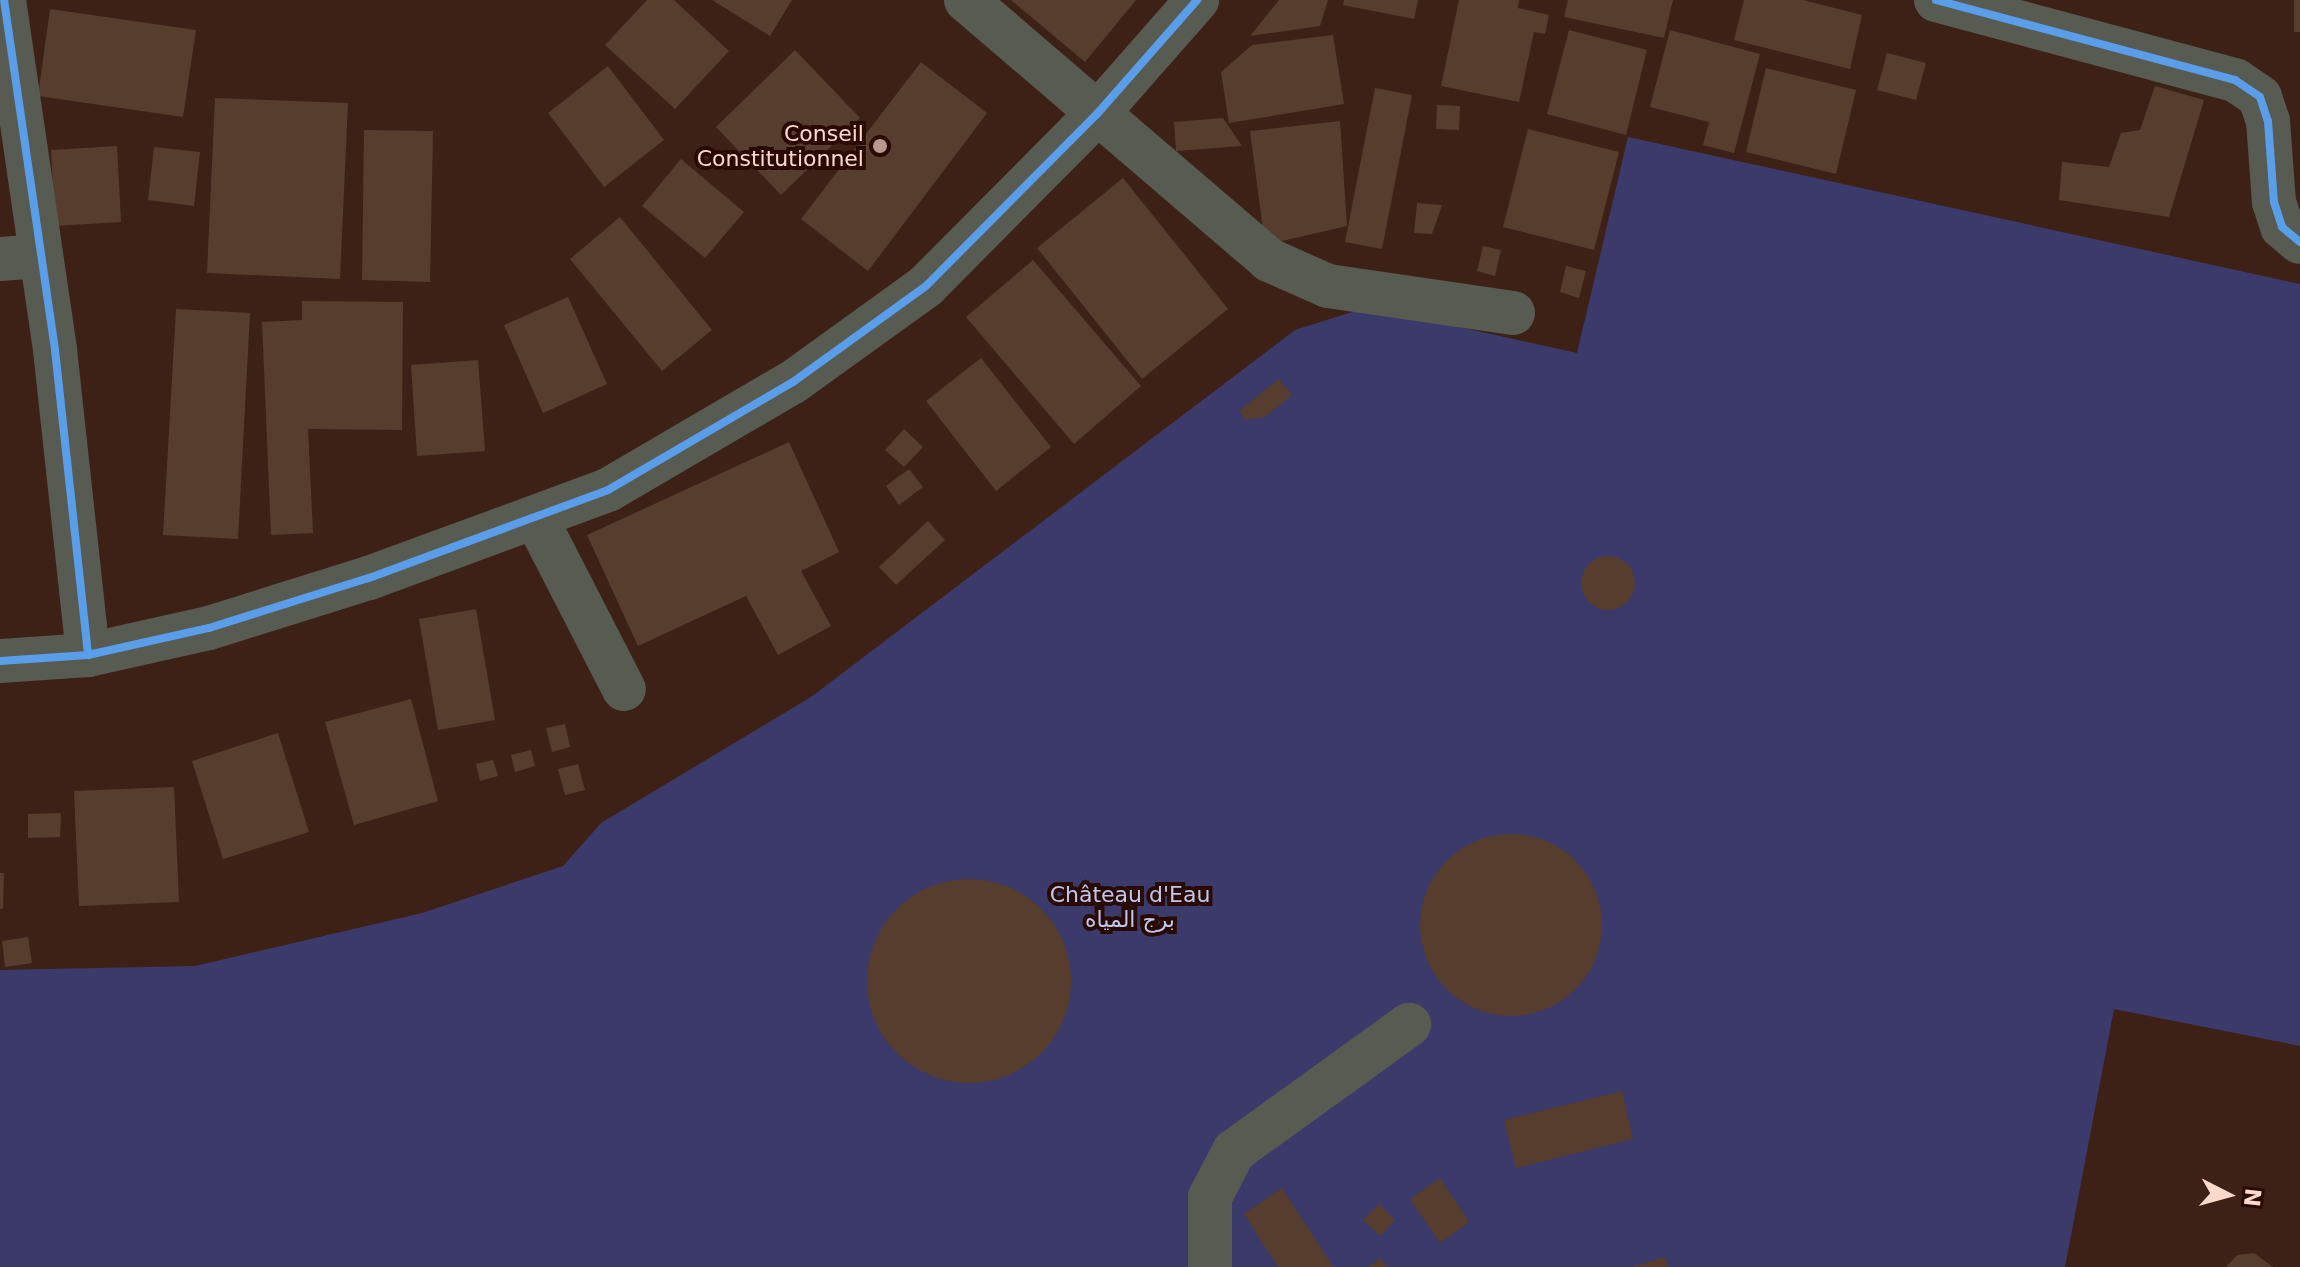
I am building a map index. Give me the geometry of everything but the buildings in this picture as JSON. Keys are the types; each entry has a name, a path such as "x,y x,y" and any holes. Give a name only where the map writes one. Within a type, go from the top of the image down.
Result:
{"street":[{"path":"4,0 20,258 55,350 88,655"},
{"path":"966,0 1269,260 1296,275 1381,296 1513,313"},
{"path":"0,661 88,655 209,628 537,520 608,490 805,373 926,286 1097,114 1197,0"},
{"path":"1936,0 2235,80 2260,97 2268,121 2274,202 2282,227 2300,242"},
{"path":"537,520 624,689"},
{"path":"1210,1267 1210,1197 1234,1151 1409,1025"}],"green space":[{"name":"Château d'Eau برج المياه","path":"1628,137 2300,284 2300,1046 2114,1009 2065,1267 0,1267 0,970 195,966 422,913 563,866 601,823 811,697 1295,330 1368,307 1577,353"}],"cycle path":[{"path":"4,0 55,350 88,655"},
{"path":"0,661 88,655 209,628 369,578 608,490 793,382 926,286 1097,114 1197,0"},
{"path":"1936,0 2235,80 2260,97 2268,121 2274,202 2282,227 2300,242"}],"place":[{"name":"Conseil Constitutionnel","path":"880,146"}]}
